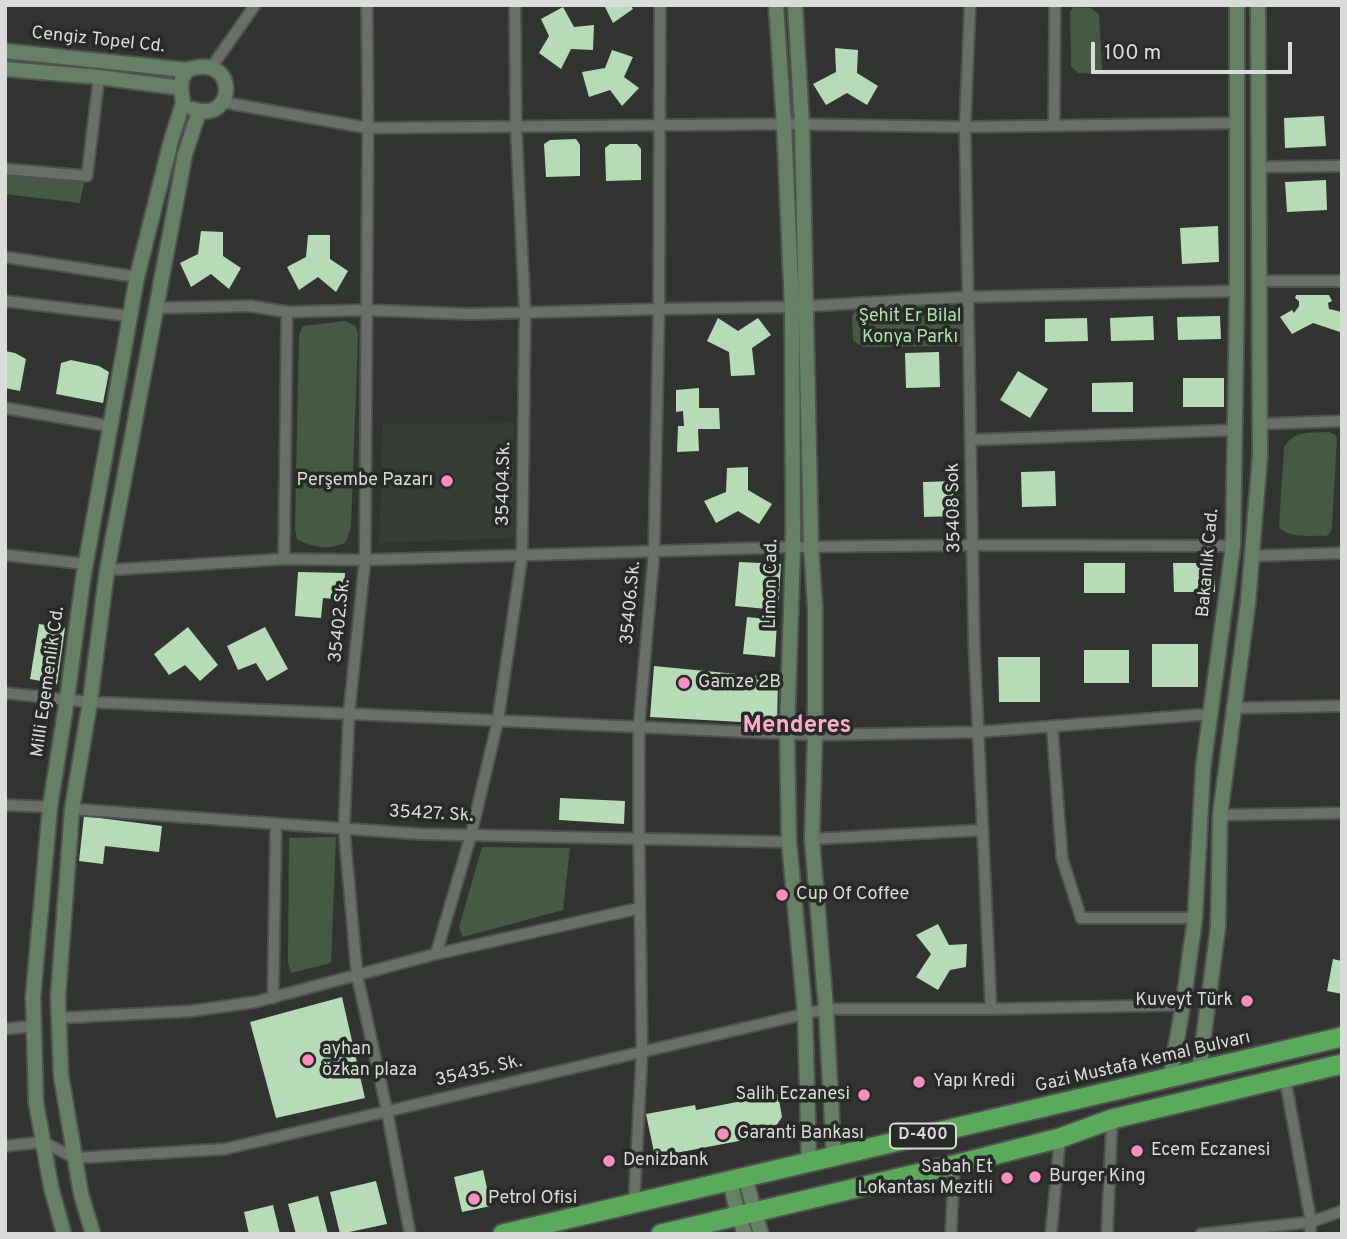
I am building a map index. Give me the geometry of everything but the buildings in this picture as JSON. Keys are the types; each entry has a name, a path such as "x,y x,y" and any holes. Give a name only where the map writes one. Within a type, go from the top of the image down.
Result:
{"highway":[{"name":"Gazi Mustafa Kemal Bulvarı","path":"503,1234 1342,1037"},
{"name":"D-400","path":"661,1234 746,1221 1060,1138 1112,1119 1342,1064"}],"street":[{"path":"211,68 255,5"},
{"name":"35402.Sk.","path":"368,5 365,560 349,713 344,828 357,975 387,1111 410,1234"},
{"name":"35404.Sk.","path":"436,954 471,835 498,720 522,556 525,312 516,127 515,5"},
{"name":"35406.Sk.","path":"634,1203 642,1052 639,726 654,552 660,309 660,5"},
{"name":"Limon Cad.","path":"776,5 799,307 815,607 812,839 834,1157"},
{"name":"Limon Cad.","path":"795,5 802,125 787,733 789,842 805,1014 809,1163"},
{"name":"35408 Sok","path":"970,5 965,127 974,642 991,1009"},
{"path":"1054,126 1055,5"},
{"name":"Bakanlık Cad.","path":"1170,1079 1195,918 1203,768 1233,546 1237,291 1237,5"},
{"path":"1199,1072 1218,927 1220,815 1248,603 1259,455 1258,5"},
{"name":"Cengiz Topel Cd.","path":"5,51 187,70"},
{"path":"199,65 211,68 218,71 223,78 226,95 215,108 199,112 183,103 182,79 187,70 199,65"},
{"name":"Cengiz Topel Cd.","path":"5,69 99,77 181,88"},
{"path":"5,169 87,176 99,77"},
{"path":"222,102 368,128 784,124 965,127 1236,123"},
{"name":"Milli Egemenlik Cd.","path":"64,1234 51,1187 36,1102 33,997 50,807 86,565 136,277 183,103"},
{"path":"93,1234 81,1194 61,1075 58,997 72,809 90,702 107,570 185,154 199,112"},
{"path":"1259,167 1342,166"},
{"path":"5,257 136,277"},
{"path":"1260,281 1342,281"},
{"path":"156,308 251,306 287,312 366,310 470,314 799,307 968,298 1237,291"},
{"path":"5,300 130,316"},
{"path":"284,559 287,312"},
{"path":"5,408 110,426"},
{"path":"1260,424 1342,421"},
{"path":"971,440 1234,430"},
{"path":"107,570 284,559 365,560 811,546 1233,546"},
{"path":"1251,556 1342,553"},
{"path":"5,555 86,565"},
{"path":"5,693 90,702 815,735 978,732 1210,714"},
{"path":"1234,708 1342,706"},
{"path":"1052,726 1062,858 1081,918 1195,918"},
{"path":"5,805 50,807"},
{"name":"35427. Sk.","path":"72,809 421,834 789,842"},
{"path":"1220,815 1342,813"},
{"path":"273,998 276,824"},
{"path":"812,839 983,830"},
{"path":"59,1018 191,1011 255,1002 436,954 640,908"},
{"name":"35435. Sk.","path":"75,1158 225,1149 825,1009 1183,1005"},
{"path":"5,1028 34,1026"},
{"path":"1284,1078 1311,1222 1310,1234"},
{"path":"1107,1234 1112,1119"},
{"path":"1051,1234 1060,1138"},
{"path":"5,1146 43,1142 75,1158"},
{"path":"951,1234 954,1165"},
{"path":"738,1179 746,1221 761,1234"},
{"path":"1201,1234 1311,1222 1342,1211"}],"shaded area":[{"name":"Perşembe Pazarı","path":"513,423 514,538 379,543 383,424"}],"green space":[{"path":"1073,7 1091,8 1099,14 1102,68 1099,74 1078,73 1071,66 1070,12"},
{"path":"5,171 85,177 80,203 5,194"},
{"name":"Şehit Er Bilal Konya Parkı","path":"961,307 966,311 966,343 961,346 864,347 853,341 852,316 856,310"},
{"path":"345,321 356,326 358,335 351,528 346,542 322,547 297,539 295,529 299,335 303,326"},
{"path":"1329,432 1337,438 1330,533 1326,536 1301,536 1283,531 1279,527 1284,448 1287,442 1297,435"},
{"path":"336,837 331,963 291,973 288,963 289,838"},
{"path":"482,847 570,848 563,910 463,937 459,927"}],"place":[{"name":"Perşembe Pazarı","path":"447,481"},
{"name":"Gamze 2B","path":"684,683"},
{"name":"Cup Of Coffee","path":"782,895"},
{"name":"Kuveyt Türk","path":"1247,1001"},
{"name":"ayhan özkan plaza","path":"308,1060"},
{"name":"Yapı Kredi","path":"919,1082"},
{"name":"Salih Eczanesi","path":"864,1095"},
{"name":"Garanti Bankası","path":"723,1134"},
{"name":"Ecem Eczanesi","path":"1137,1151"},
{"name":"Denizbank","path":"609,1161"},
{"name":"Burger King","path":"1035,1177"},
{"name":"Sabah Et Lokantası Mezitli","path":"1007,1178"},
{"name":"Petrol Ofisi","path":"474,1199"}],"district":[{"name":"Menderes","path":"797,727"}]}
